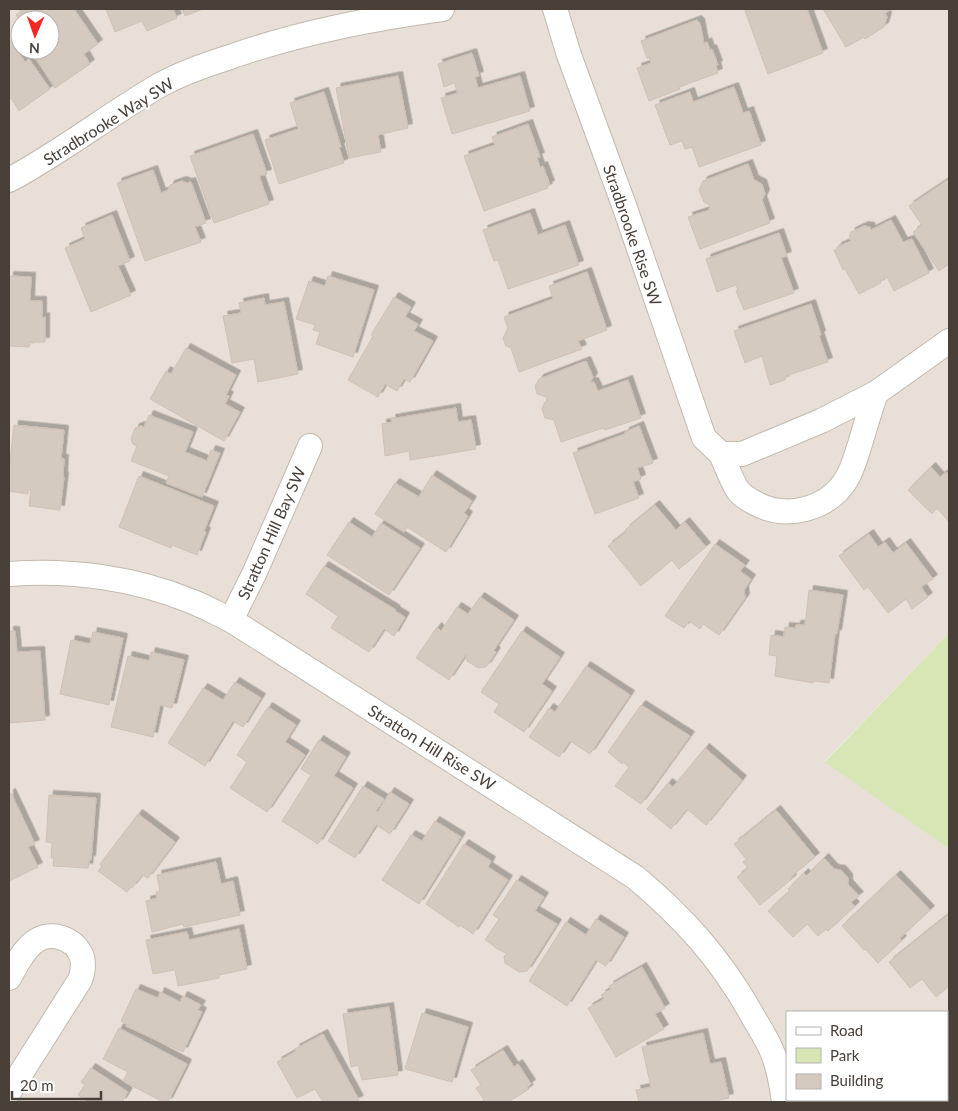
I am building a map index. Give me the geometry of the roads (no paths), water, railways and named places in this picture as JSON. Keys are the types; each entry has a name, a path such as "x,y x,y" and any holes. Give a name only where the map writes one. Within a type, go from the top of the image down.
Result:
{"street":[{"name":"Stradbrooke Way SW","path":"9,180 41,163 162,84 213,63 266,44 306,33 356,22 442,9"},
{"name":"Stradbrooke Rise SW","path":"555,9 568,55 625,208 704,438 721,454 738,490 749,500 762,507 792,512 806,509 834,494 845,481 853,466 876,393"},
{"path":"721,454 742,454 821,421 876,393 949,341"},
{"name":"Stratton Hill Bay SW","path":"231,620 254,574 310,446"},
{"name":"Stratton Hill Rise SW","path":"9,574 67,574 110,578 176,596 231,620 636,878 667,904 716,957 780,1051 784,1102"},
{"path":"9,978 26,950 34,942 46,937 58,936 69,941 77,948 82,958 83,969 80,980 9,1092"}]}
